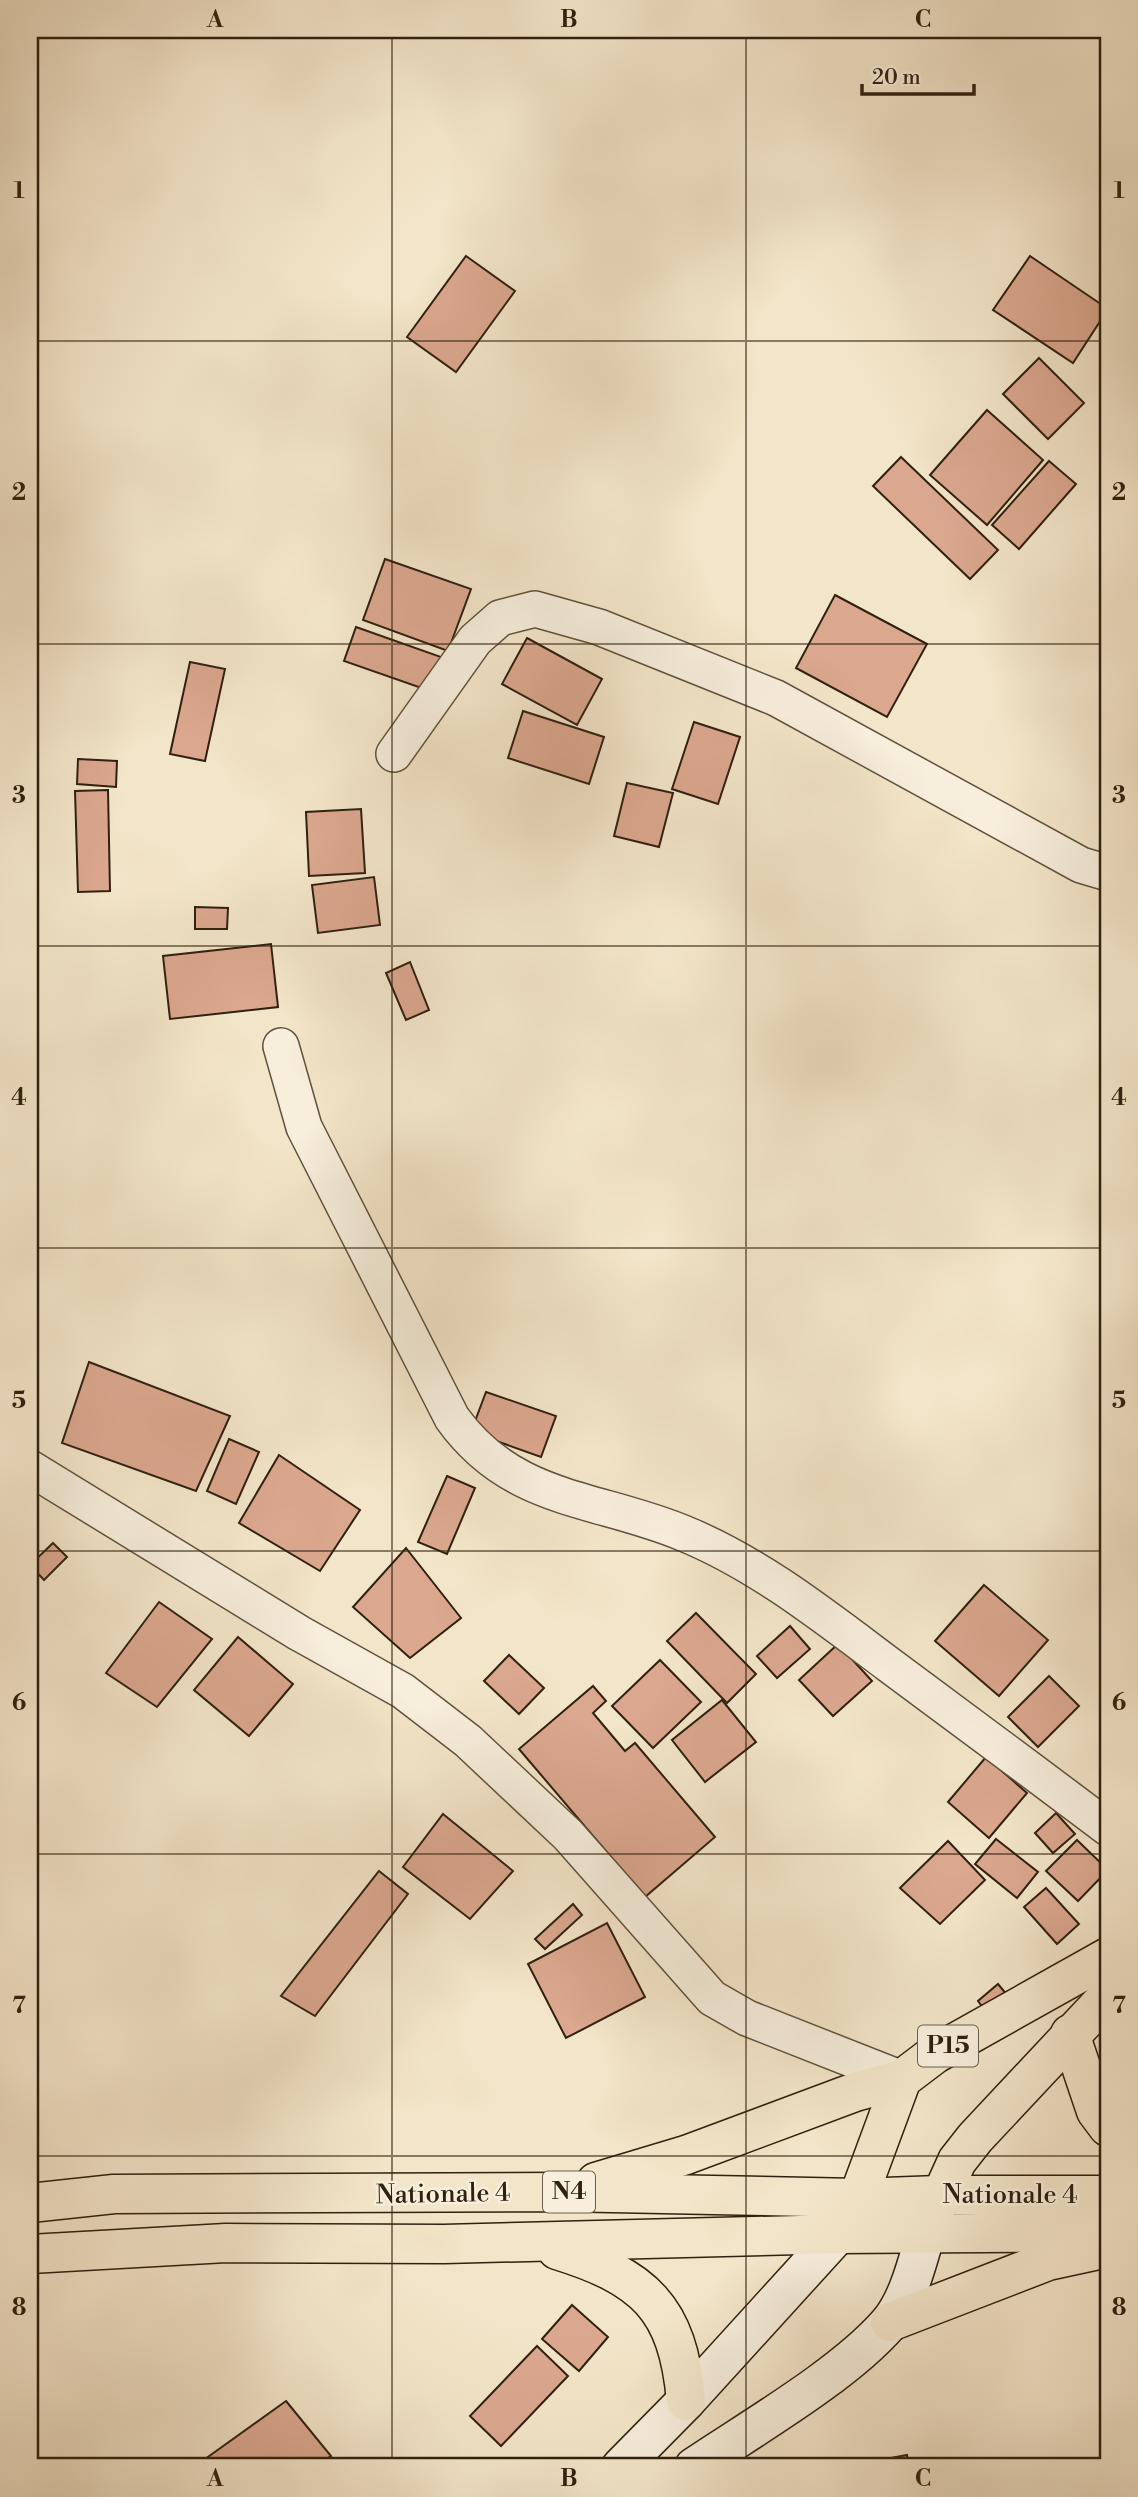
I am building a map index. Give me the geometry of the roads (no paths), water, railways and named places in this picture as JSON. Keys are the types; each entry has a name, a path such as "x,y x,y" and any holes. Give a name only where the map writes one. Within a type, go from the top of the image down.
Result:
{"main road":[{"name":"P15","path":"838,2234 858,2198 902,2079 935,2054 1108,1957"},
{"path":"694,2467 802,2394 849,2359 890,2322 906,2291 939,2194 957,2161 1070,2034 1108,1996"},
{"path":"1070,2034 1096,2111 1108,2127"},
{"path":"561,2192 686,2155 855,2092 902,2079"},
{"name":"Nationale 4","path":"30,2203 114,2194 561,2192 858,2198 939,2194 1108,2195"},
{"name":"Nationale 4","path":"30,2253 226,2243 535,2243 838,2234 1108,2232"},
{"path":"621,2467 838,2234"},
{"path":"535,2243 591,2260 642,2288 668,2324 684,2375 685,2401"},
{"path":"890,2322 1048,2262 1108,2248"}],"street":[{"path":"394,754 475,640 500,618 535,609 599,627 776,698 1081,865 1108,873"},
{"path":"281,1046 304,1127 452,1418 487,1460 532,1485 682,1532 715,1548 810,1606 1108,1828"},
{"path":"30,1468 299,1633 403,1691 457,1733 568,1835 712,1998 747,2018 902,2079"}]}
